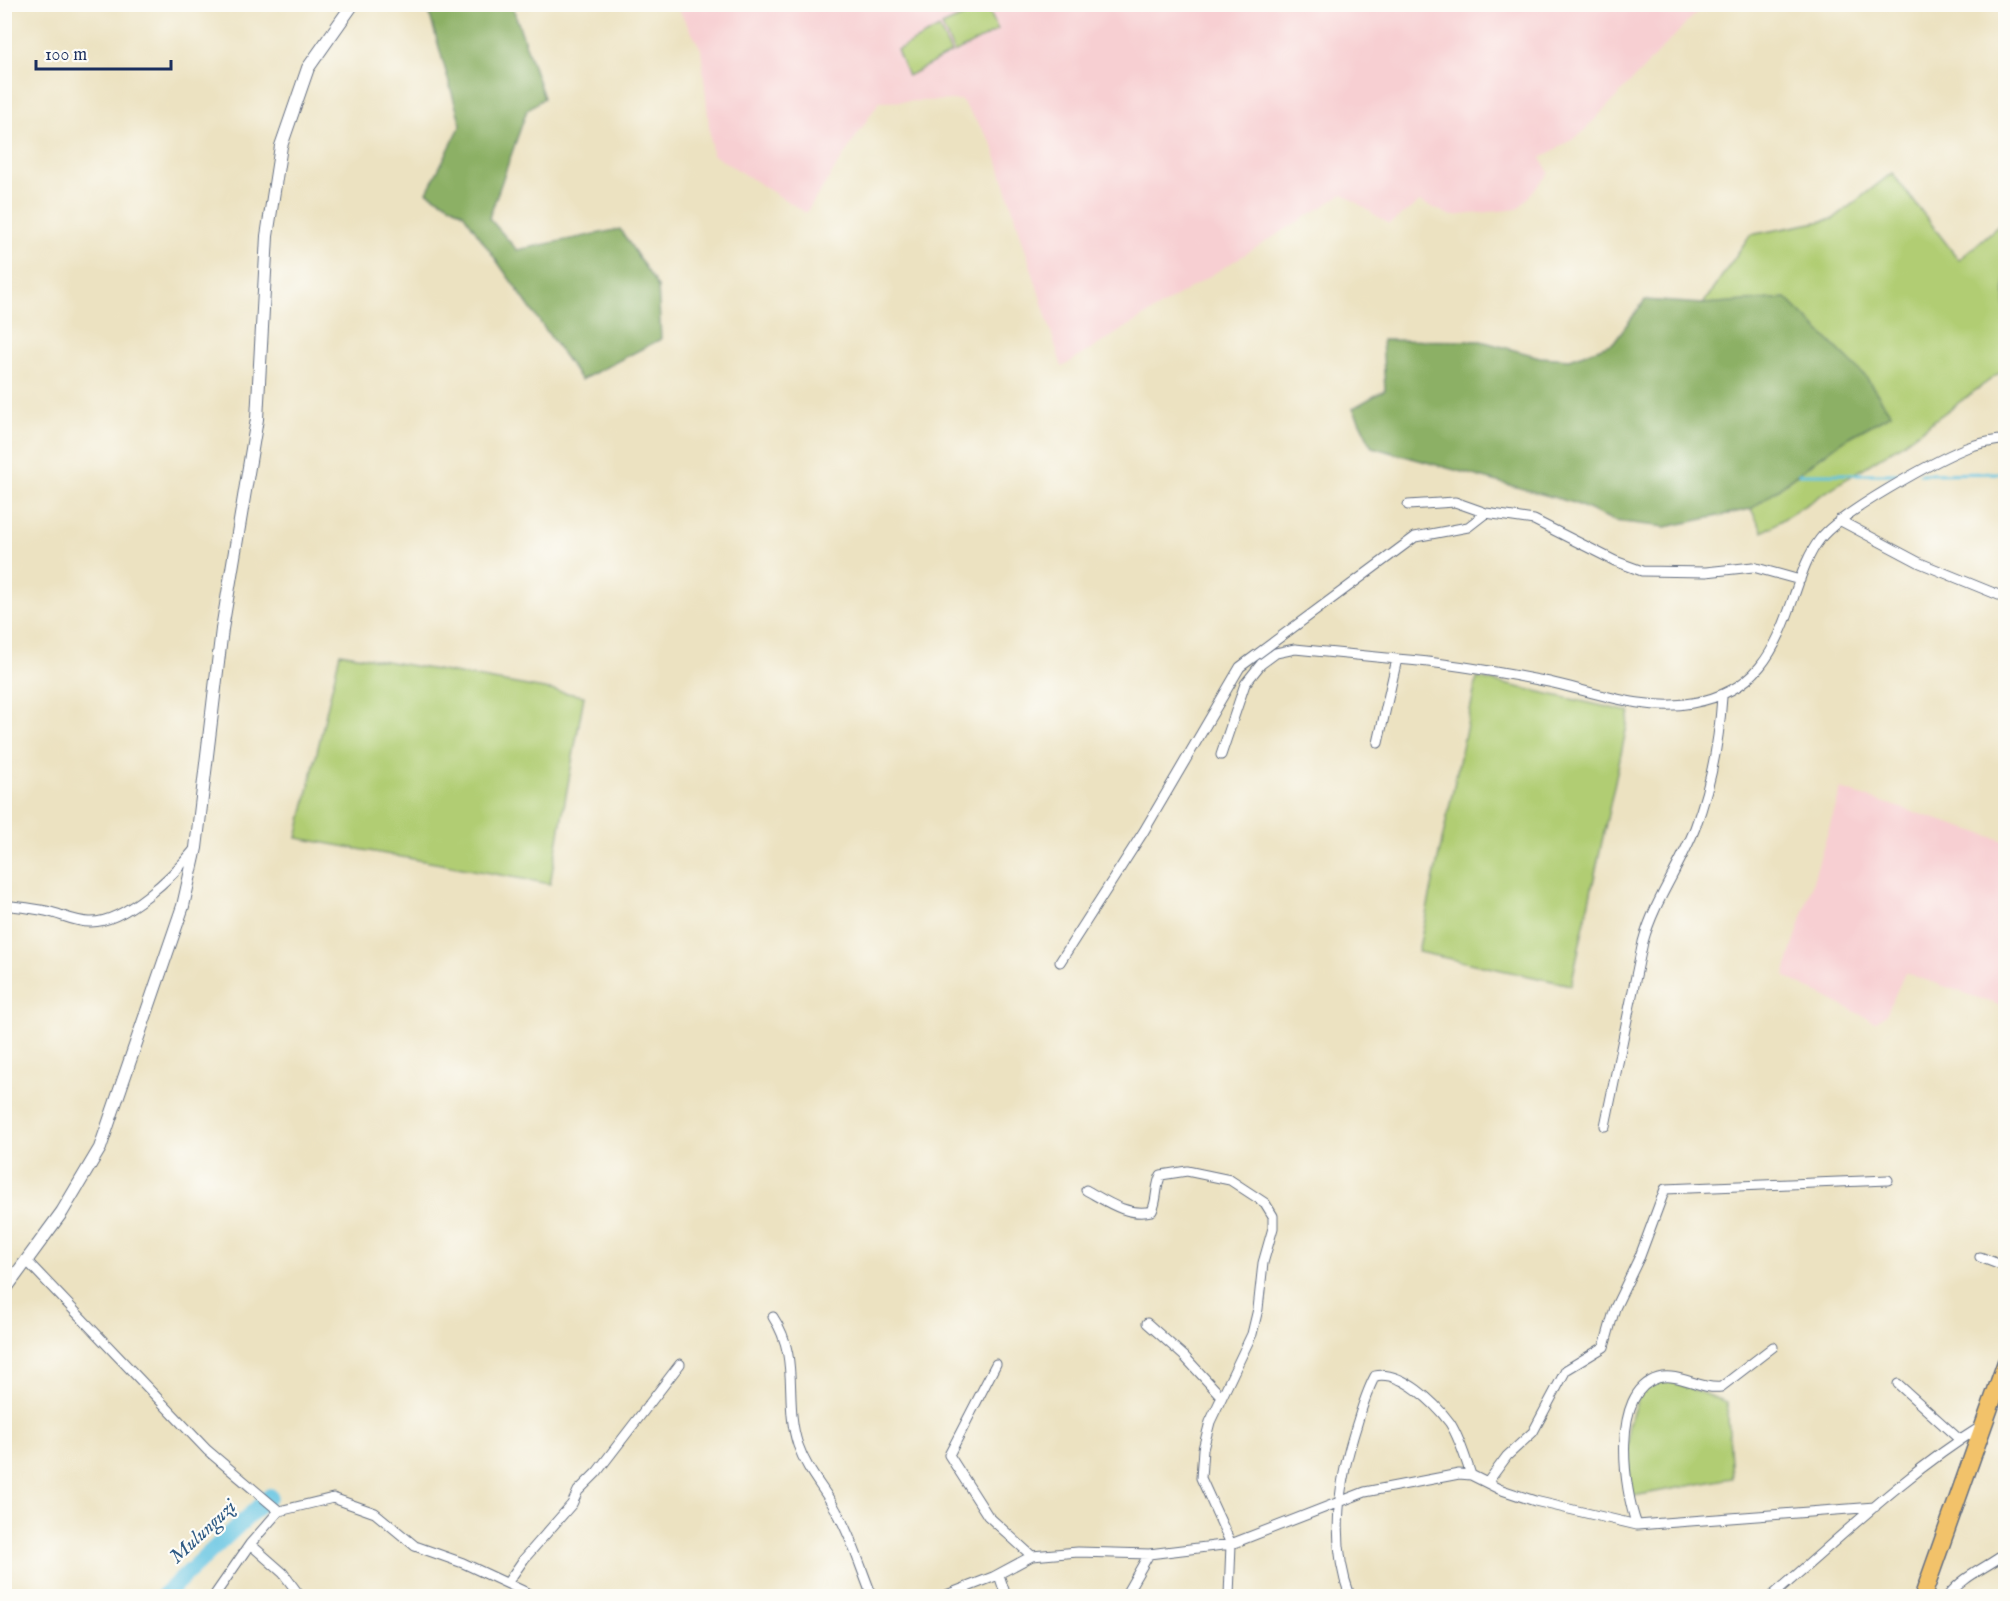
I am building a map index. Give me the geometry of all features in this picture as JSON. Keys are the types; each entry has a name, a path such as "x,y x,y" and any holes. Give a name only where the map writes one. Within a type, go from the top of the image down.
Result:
{"highway":[{"path":"1924,1596 2006,1362"}],"street":[{"path":"4,1291 62,1212 100,1148 123,1088 183,906 196,848 222,629 257,419 267,236 281,146 308,68 353,4"},
{"path":"1221,754 1245,684 1261,664 1276,653 1295,649 1473,667 1648,704 1689,704 1722,697 1765,663 1806,562 1821,538 1839,520 1949,456 1980,444 2006,439"},
{"path":"1408,505 1455,502 1486,513 1534,520 1615,561 1642,571 1696,573 1753,567 1800,580"},
{"path":"1060,962 1144,831 1240,667 1415,537 1468,527 1486,513"},
{"path":"1839,520 1920,562 2006,597"},
{"path":"1378,743 1397,659"},
{"path":"1605,1126 1647,925 1694,829 1720,739 1722,697"},
{"path":"4,905 44,910 81,921 99,922 110,918 153,892 183,864 196,848"},
{"path":"1086,1190 1123,1210 1152,1211 1155,1205 1157,1183 1161,1175 1187,1171 1230,1180 1266,1203 1273,1216 1274,1228 1263,1263 1258,1310 1252,1334 1221,1396 1210,1422 1203,1449 1201,1478 1231,1544 1229,1596"},
{"path":"1486,1482 1507,1456 1533,1432 1566,1370 1604,1347 1615,1308 1640,1256 1665,1189 1888,1180"},
{"path":"1980,1257 2006,1267"},
{"path":"27,1261 207,1450 279,1510"},
{"path":"773,1317 785,1334 790,1352 790,1406 803,1460 837,1510 872,1596"},
{"path":"1147,1323 1184,1356 1221,1396"},
{"path":"1637,1525 1629,1503 1625,1431 1632,1404 1641,1388 1658,1378 1674,1377 1712,1388 1721,1387 1773,1347"},
{"path":"508,1582 524,1559 572,1504 579,1491 597,1472 680,1364"},
{"path":"996,1364 949,1455 988,1516 1032,1556"},
{"path":"1350,1596 1343,1579 1337,1530 1339,1500 1344,1463 1375,1376 1385,1374 1401,1379 1449,1422 1460,1441 1471,1475"},
{"path":"1898,1384 1960,1440"},
{"path":"1772,1596 1875,1507 1960,1440 1983,1426"},
{"path":"944,1596 999,1575 1032,1556 1054,1553 1149,1554 1231,1544 1339,1500 1422,1480 1471,1475 1535,1501 1637,1525 1875,1507"},
{"path":"214,1596 250,1544 279,1510 333,1498 375,1513 415,1546 508,1582 534,1596"},
{"path":"250,1544 283,1573 300,1596"},
{"path":"1948,1596 1955,1587 1980,1568 2006,1553"},
{"path":"1125,1596 1149,1554"},
{"path":"999,1575 1006,1596"}],"shaded area":[{"path":"676,5 1704,5 1581,134 1541,158 1549,173 1518,209 1452,216 1420,202 1389,224 1343,194 1062,367 992,143 961,100 879,102 806,213 712,154 701,49"},
{"path":"1841,789 2005,841 2005,1007 1905,973 1887,1013 1875,1022 1784,976"}],"green space":[{"path":"427,5 512,5 544,98 527,110 489,218 517,250 620,229 658,287 661,339 581,380 463,213 427,192 461,125"},
{"path":"987,6 998,30 954,53 942,26"},
{"path":"939,28 951,53 908,76 897,50"},
{"path":"1892,173 1959,260 2005,220 2005,369 1900,445 1763,532 1751,509 1842,441 1891,414 1703,304 1750,235 1833,219"},
{"path":"1786,298 1866,377 1891,414 1842,441 1751,509 1666,527 1614,521 1574,503 1372,447 1353,408 1385,390 1382,340 1481,341 1540,357 1570,359 1613,343 1645,300 1703,304"},
{"path":"340,653 584,696 550,884 297,838"},
{"path":"1477,678 1630,712 1571,985 1418,952"},
{"path":"1664,1379 1727,1402 1732,1478 1628,1497 1628,1426 1641,1390"}],"waterway":[{"path":"1920,474 2006,473"},
{"path":"1799,474 1908,474"},
{"name":"Mulunguzi","path":"163,1596 270,1496"}]}
